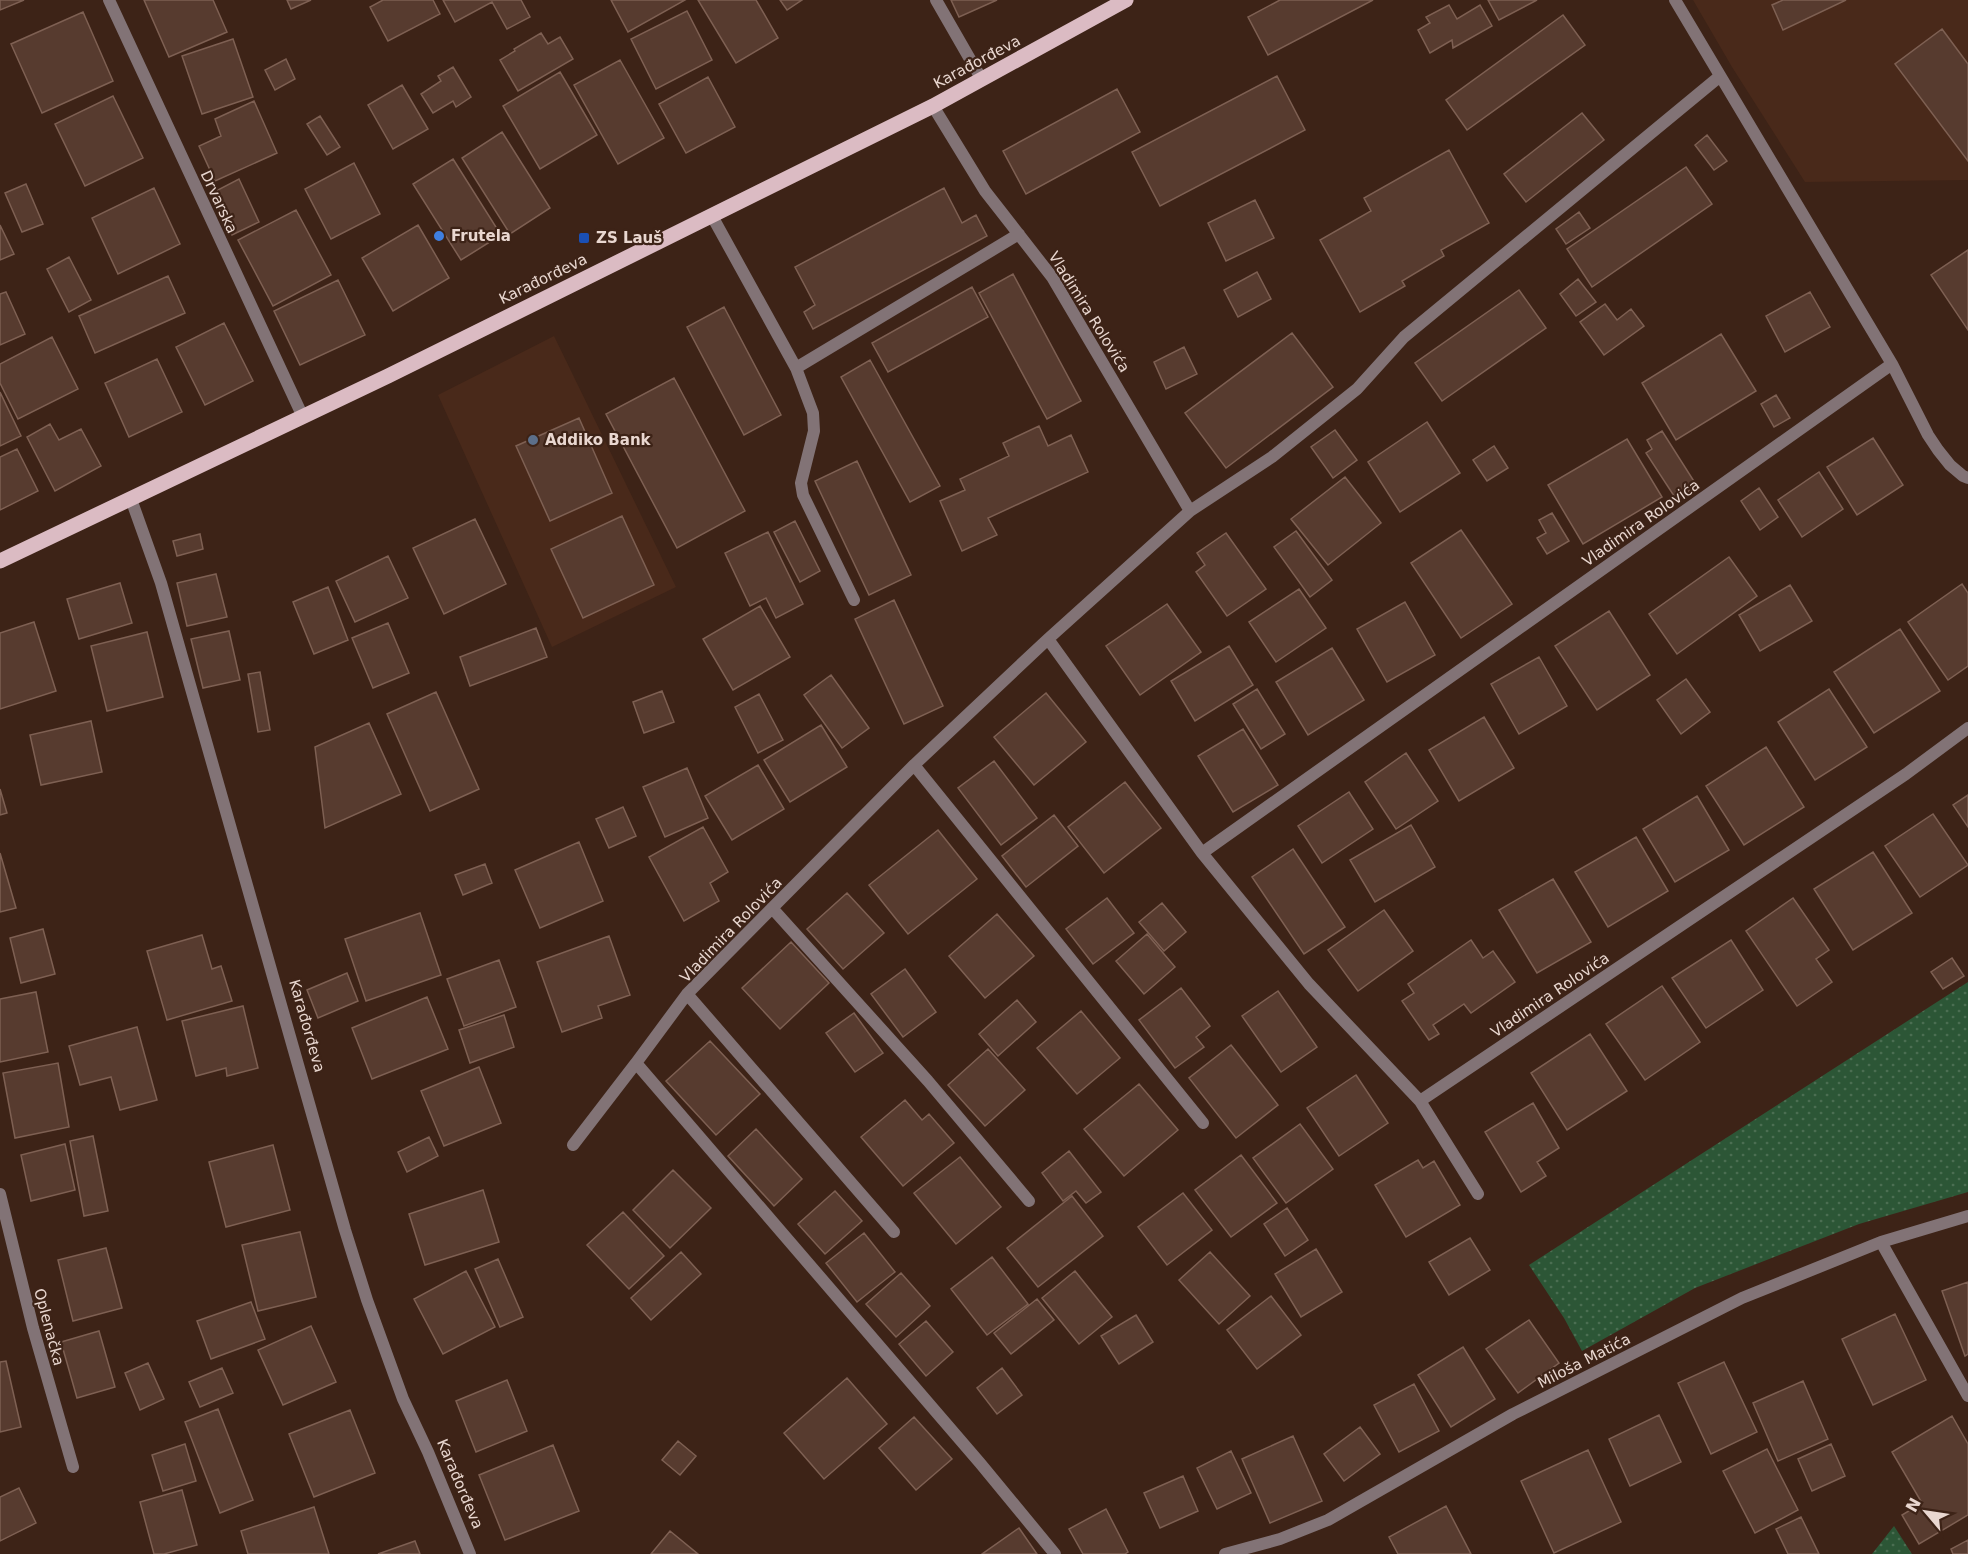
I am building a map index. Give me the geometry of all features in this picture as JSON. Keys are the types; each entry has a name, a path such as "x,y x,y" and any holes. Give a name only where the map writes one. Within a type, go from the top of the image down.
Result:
{"main road":[{"name":"Karađorđeva","path":"0,561 303,417 933,106 1126,0"}],"street":[{"name":"Drvarska","path":"108,0 303,417"},
{"path":"936,0 982,80"},
{"path":"1675,0 1892,364 1917,415 1938,450 1950,465 1962,476 1968,478"},
{"name":"Vladimira Rolovića","path":"894,1232 687,994 914,765 1048,639 1190,512 1272,457 1357,389 1404,337 1719,77"},
{"name":"Vladimira Rolovića","path":"933,106 985,191 1052,277 1190,512"},
{"path":"712,216 796,368 813,413 814,431 801,483 803,495 854,600"},
{"path":"796,368 1019,234"},
{"name":"Vladimira Rolovića","path":"1202,853 1892,364"},
{"name":"Karađorđeva","path":"131,500 161,583 361,1280 403,1400 428,1452 470,1554"},
{"path":"1048,639 1202,853 1309,984 1420,1101 1478,1194"},
{"name":"Vladimira Rolovića","path":"1420,1101 1906,774 1968,728"},
{"path":"914,765 1203,1123"},
{"path":"772,908 928,1081 1029,1201"},
{"path":"573,1144 687,994"},
{"path":"636,1063 1055,1554"},
{"name":"Oplenačka","path":"0,1194 33,1328 73,1467"},
{"name":"Miloša Matića","path":"1224,1554 1280,1539 1328,1520 1513,1414 1742,1298 1881,1242 1968,1216"},
{"path":"1881,1242 1968,1396"}],"shaded area":[{"path":"1693,0 1968,0 1968,180 1805,182 1732,67"},
{"path":"554,336 676,587 552,647 438,395"}],"green space":[{"path":"1968,982 1968,1192 1859,1224 1695,1288 1582,1351 1564,1318 1529,1265"},
{"path":"1894,1526 1912,1554 1872,1554"}],"building":[{"path":"0,0 24,0 0,10"},
{"path":"144,0 213,0 227,32 169,57"},
{"path":"287,0 311,0 291,9"},
{"path":"383,0 433,0 440,14 388,41 370,7"},
{"path":"443,0 521,0 530,17 507,29 492,2 455,22"},
{"path":"611,0 685,0 628,32"},
{"path":"698,0 756,0 778,38 736,63"},
{"path":"780,0 802,0 787,10"},
{"path":"951,0 997,0 959,17"},
{"path":"1280,0 1373,0 1268,55 1248,17"},
{"path":"1488,0 1537,0 1499,20"},
{"path":"1783,0 1846,0 1783,30 1772,5"},
{"path":"1449,5 1457,19 1480,5 1492,26 1453,48 1452,40 1430,53 1418,30 1430,23 1426,17"},
{"path":"687,11 712,60 656,89 631,39"},
{"path":"83,12 113,81 42,113 11,44"},
{"path":"1563,15 1585,45 1467,130 1446,100"},
{"path":"1942,29 1968,64 1968,161 1895,64"},
{"path":"541,33 548,44 560,37 573,59 518,91 500,60"},
{"path":"233,39 253,97 202,114 182,56"},
{"path":"286,59 295,79 275,90 265,70"},
{"path":"620,60 664,138 618,164 574,85"},
{"path":"453,67 471,97 456,107 453,101 433,113 421,94 441,81 438,76"},
{"path":"560,72 597,135 540,169 503,106"},
{"path":"1277,76 1305,130 1160,206 1132,152"},
{"path":"708,77 735,127 686,153 659,104"},
{"path":"402,85 428,129 393,149 368,105"},
{"path":"1117,89 1140,132 1026,194 1003,151"},
{"path":"113,96 143,158 85,186 55,124"},
{"path":"254,101 277,153 215,181 199,146 221,136 215,119"},
{"path":"1582,113 1604,140 1526,202 1504,174"},
{"path":"320,116 340,147 327,155 307,124"},
{"path":"502,132 550,208 510,234 462,158"},
{"path":"1707,135 1727,161 1714,170 1695,145"},
{"path":"1449,150 1489,223 1441,250 1444,256 1402,281 1405,286 1360,312 1320,240 1371,211 1364,198"},
{"path":"453,159 501,235 461,260 413,184"},
{"path":"354,163 380,214 331,239 305,189"},
{"path":"1686,167 1712,204 1592,287 1567,249"},
{"path":"239,179 259,222 232,235 212,193"},
{"path":"26,184 43,224 22,232 5,193"},
{"path":"154,188 180,244 118,274 92,218"},
{"path":"944,188 962,223 976,215 987,236 813,329 804,312 815,305 795,267"},
{"path":"1255,200 1274,238 1226,261 1208,223"},
{"path":"296,210 331,275 273,306 238,240"},
{"path":"1579,212 1590,228 1566,244 1556,229"},
{"path":"0,225 14,254 0,260"},
{"path":"418,225 449,278 393,311 362,258"},
{"path":"1968,250 1968,330 1931,275"},
{"path":"69,257 91,300 69,312 47,269"},
{"path":"1257,272 1271,299 1238,317 1224,290"},
{"path":"1013,274 1081,401 1047,419 979,293"},
{"path":"168,276 185,313 95,353 79,316"},
{"path":"1578,279 1596,302 1576,316 1560,294"},
{"path":"338,280 365,335 300,365 274,311"},
{"path":"972,287 988,317 888,372 872,343"},
{"path":"1519,290 1546,328 1442,401 1415,363"},
{"path":"6,292 25,334 0,345 0,294"},
{"path":"1810,292 1830,327 1785,352 1766,316"},
{"path":"1605,304 1617,320 1631,309 1644,326 1604,355 1580,322"},
{"path":"724,307 781,415 744,435 687,327"},
{"path":"224,323 253,381 205,405 176,347"},
{"path":"1292,333 1333,387 1226,468 1185,413"},
{"path":"1721,334 1756,391 1676,440 1642,383"},
{"path":"52,337 78,389 18,419 0,383 0,364"},
{"path":"1184,347 1197,374 1166,389 1154,362"},
{"path":"157,359 182,412 129,437 105,383"},
{"path":"870,360 940,486 910,502 841,377"},
{"path":"674,378 745,511 677,548 606,414"},
{"path":"0,392 21,436 0,446"},
{"path":"1776,395 1790,418 1774,427 1761,404"},
{"path":"579,418 612,493 550,521 516,446"},
{"path":"1427,422 1460,473 1400,512 1368,462"},
{"path":"50,424 59,440 81,429 101,466 55,491 27,437"},
{"path":"1039,426 1048,446 1071,435 1088,472 988,518 997,535 962,551 940,501 965,490 960,479 1009,456 1003,443"},
{"path":"1335,430 1357,460 1333,478 1311,447"},
{"path":"1662,431 1697,486 1676,499 1646,453 1652,449 1647,440"},
{"path":"1873,438 1903,485 1857,515 1827,467"},
{"path":"1627,439 1662,497 1583,544 1548,485"},
{"path":"1494,446 1508,468 1487,481 1473,460"},
{"path":"17,449 38,491 0,510 0,457"},
{"path":"857,461 911,575 869,595 815,481"},
{"path":"1819,472 1843,509 1802,537 1778,500"},
{"path":"1345,477 1381,523 1328,565 1291,519"},
{"path":"1759,488 1778,517 1760,530 1741,501"},
{"path":"1552,513 1569,541 1547,554 1537,538 1546,533 1539,520"},
{"path":"622,516 654,585 583,618 551,549"},
{"path":"475,519 506,584 444,614 413,548"},
{"path":"795,521 820,571 800,582 774,532"},
{"path":"1461,530 1512,604 1461,638 1411,563"},
{"path":"1296,531 1332,580 1310,597 1274,547"},
{"path":"768,532 803,604 776,618 766,598 750,606 725,553"},
{"path":"1226,533 1266,589 1227,616 1196,572 1205,565 1197,553"},
{"path":"200,534 203,549 177,556 173,541"},
{"path":"388,556 408,598 355,622 336,581"},
{"path":"1729,557 1757,596 1677,654 1649,614"},
{"path":"216,574 227,617 187,626 177,583"},
{"path":"120,583 132,623 79,639 67,599"},
{"path":"1962,584 1968,593 1968,666 1948,680 1908,622"},
{"path":"1790,585 1812,621 1760,651 1739,615"},
{"path":"328,587 348,640 314,654 293,602"},
{"path":"1299,589 1326,628 1276,662 1249,622"},
{"path":"894,600 943,706 904,724 855,619"},
{"path":"1405,602 1435,655 1387,682 1357,629"},
{"path":"1167,604 1201,652 1140,695 1106,646"},
{"path":"760,606 790,657 733,690 703,639"},
{"path":"1609,611 1650,675 1597,710 1555,646"},
{"path":"34,622 56,691 0,709 0,633"},
{"path":"388,623 409,673 373,688 352,638"},
{"path":"536,628 547,657 470,686 460,657"},
{"path":"1900,629 1940,691 1874,733 1834,672"},
{"path":"229,631 240,680 203,688 191,639"},
{"path":"147,632 163,697 107,711 91,646"},
{"path":"1229,646 1253,685 1195,721 1171,681"},
{"path":"1332,648 1364,700 1308,735 1276,682"},
{"path":"1539,657 1567,706 1519,734 1491,684"},
{"path":"260,672 270,730 258,732 248,674"},
{"path":"831,675 869,728 842,748 804,695"},
{"path":"1686,679 1710,712 1681,734 1657,700"},
{"path":"1257,689 1285,734 1261,749 1233,704"},
{"path":"1829,689 1867,747 1815,780 1778,722"},
{"path":"662,691 674,722 644,733 633,702"},
{"path":"436,692 479,789 430,811 387,714"},
{"path":"1046,693 1086,742 1034,785 994,737"},
{"path":"759,694 783,740 758,753 735,707"},
{"path":"1484,717 1514,768 1459,801 1429,750"},
{"path":"91,721 102,772 41,785 30,735"},
{"path":"369,723 401,794 325,828 315,747"},
{"path":"821,725 847,767 790,802 764,760"},
{"path":"1243,729 1278,785 1233,812 1198,756"},
{"path":"1766,747 1804,807 1744,845 1706,786"},
{"path":"1406,753 1438,801 1396,829 1365,782"},
{"path":"994,761 1037,818 1001,845 958,788"},
{"path":"758,765 784,809 732,840 705,796"},
{"path":"687,768 708,818 665,837 643,787"},
{"path":"1125,782 1161,828 1104,873 1068,827"},
{"path":"0,789 7,813 0,815"},
{"path":"1349,792 1373,829 1322,863 1298,826"},
{"path":"1968,795 1968,827 1953,805"},
{"path":"1697,796 1729,850 1675,882 1643,829"},
{"path":"623,807 636,836 609,848 596,819"},
{"path":"1933,814 1968,865 1920,897 1885,846"},
{"path":"1054,815 1078,846 1026,887 1002,856"},
{"path":"1411,825 1435,867 1375,902 1350,860"},
{"path":"703,827 728,872 710,883 719,901 684,921 649,857"},
{"path":"938,830 977,879 908,934 869,885"},
{"path":"1636,837 1668,891 1608,927 1575,872"},
{"path":"579,842 603,901 540,928 515,870"},
{"path":"1293,849 1345,927 1304,954 1252,877"},
{"path":"1873,852 1912,913 1853,950 1814,889"},
{"path":"0,853 16,908 0,912"},
{"path":"485,864 492,883 463,895 455,875"},
{"path":"1553,879 1591,942 1537,973 1499,910"},
{"path":"847,893 884,933 843,969 807,929"},
{"path":"1107,898 1134,933 1093,964 1066,929"},
{"path":"1793,898 1829,950 1816,959 1832,982 1797,1006 1746,931"},
{"path":"1162,903 1186,932 1164,951 1139,922"},
{"path":"1384,910 1413,951 1358,991 1328,950"},
{"path":"420,913 441,975 366,1001 345,939"},
{"path":"997,914 1034,956 985,998 949,956"},
{"path":"43,929 55,974 21,983 10,938"},
{"path":"1147,934 1175,967 1144,994 1116,961"},
{"path":"202,935 212,969 221,966 232,1001 167,1020 147,951"},
{"path":"609,936 630,995 598,1006 602,1018 562,1032 537,962"},
{"path":"1471,940 1483,958 1493,951 1515,982 1471,1013 1464,1004 1433,1025 1439,1034 1429,1040 1402,1001 1414,993 1408,984"},
{"path":"1731,940 1763,990 1706,1028 1672,978"},
{"path":"791,942 829,983 780,1029 742,988"},
{"path":"1952,958 1964,976 1943,989 1931,972"},
{"path":"499,960 516,1007 464,1026 447,979"},
{"path":"905,969 936,1012 903,1037 871,994"},
{"path":"347,973 358,1001 318,1018 307,990"},
{"path":"1662,986 1700,1042 1645,1080 1606,1024"},
{"path":"1181,988 1210,1026 1196,1037 1204,1047 1175,1068 1139,1020"},
{"path":"1278,991 1317,1047 1281,1072 1242,1016"},
{"path":"36,992 48,1052 0,1062 0,999"},
{"path":"427,997 448,1049 372,1079 352,1028"},
{"path":"1017,1000 1036,1022 998,1056 979,1034"},
{"path":"243,1006 258,1068 227,1076 226,1068 196,1076 182,1021"},
{"path":"1081,1011 1120,1058 1077,1094 1037,1048"},
{"path":"854,1013 883,1053 855,1072 826,1033"},
{"path":"504,1015 514,1047 470,1063 459,1030"},
{"path":"137,1027 157,1100 120,1110 111,1077 80,1085 69,1046"},
{"path":"1590,1034 1627,1091 1567,1130 1531,1073"},
{"path":"710,1041 760,1094 716,1135 666,1081"},
{"path":"1231,1045 1278,1105 1236,1138 1189,1078"},
{"path":"988,1049 1025,1090 985,1126 948,1085"},
{"path":"58,1063 69,1127 15,1138 3,1073"},
{"path":"479,1067 501,1123 444,1146 421,1091"},
{"path":"1356,1075 1388,1123 1339,1156 1307,1108"},
{"path":"1139,1084 1178,1130 1124,1176 1084,1129"},
{"path":"905,1100 922,1120 929,1114 954,1143 903,1186 861,1137"},
{"path":"1533,1103 1559,1148 1537,1162 1546,1176 1521,1192 1485,1132"},
{"path":"1300,1124 1333,1169 1286,1203 1253,1158"},
{"path":"756,1129 802,1179 774,1206 728,1156"},
{"path":"93,1136 108,1211 84,1216 70,1141"},
{"path":"429,1137 438,1156 407,1172 398,1152"},
{"path":"65,1144 75,1190 31,1201 21,1155"},
{"path":"273,1145 290,1210 226,1227 209,1162"},
{"path":"1069,1151 1101,1192 1086,1203 1076,1191 1063,1201 1042,1173"},
{"path":"1241,1155 1277,1203 1231,1237 1195,1190"},
{"path":"960,1157 1001,1207 956,1244 914,1193"},
{"path":"1418,1160 1423,1168 1434,1161 1460,1205 1406,1237 1375,1185"},
{"path":"673,1170 711,1208 670,1248 633,1210"},
{"path":"483,1190 499,1242 425,1265 409,1214"},
{"path":"835,1191 862,1221 825,1254 798,1224"},
{"path":"1183,1193 1212,1230 1167,1265 1138,1227"},
{"path":"1072,1196 1103,1236 1038,1287 1007,1248"},
{"path":"1287,1208 1308,1240 1285,1256 1264,1224"},
{"path":"623,1212 664,1256 629,1289 587,1245"},
{"path":"300,1232 316,1297 258,1311 242,1245"},
{"path":"864,1233 895,1272 857,1302 826,1263"},
{"path":"1470,1238 1490,1270 1449,1295 1429,1262"},
{"path":"106,1248 122,1308 73,1321 58,1260"},
{"path":"1316,1249 1342,1292 1301,1317 1275,1274"},
{"path":"681,1252 701,1274 651,1320 631,1298"},
{"path":"1210,1252 1250,1296 1219,1324 1179,1280"},
{"path":"992,1257 1028,1304 987,1335 951,1289"},
{"path":"498,1259 523,1317 500,1327 475,1269"},
{"path":"466,1271 495,1327 443,1354 414,1299"},
{"path":"1075,1271 1112,1317 1079,1344 1042,1298"},
{"path":"901,1273 930,1306 896,1337 866,1304"},
{"path":"1968,1282 1968,1354 1965,1356 1942,1291"},
{"path":"1271,1296 1301,1335 1257,1369 1227,1330"},
{"path":"1037,1299 1054,1320 1011,1354 994,1333"},
{"path":"251,1302 265,1339 211,1359 197,1321"},
{"path":"1895,1314 1926,1380 1873,1405 1842,1339"},
{"path":"1136,1315 1153,1342 1119,1364 1101,1336"},
{"path":"1529,1320 1559,1363 1518,1393 1486,1349"},
{"path":"926,1321 953,1352 926,1376 899,1344"},
{"path":"311,1326 336,1382 283,1405 258,1350"},
{"path":"99,1331 115,1387 77,1398 61,1342"},
{"path":"1463,1347 1495,1399 1451,1427 1418,1375"},
{"path":"6,1361 21,1427 0,1432 0,1362"},
{"path":"1724,1362 1757,1432 1711,1454 1678,1383"},
{"path":"148,1363 164,1399 140,1410 125,1373"},
{"path":"222,1368 233,1393 200,1407 189,1382"},
{"path":"1002,1368 1022,1395 997,1414 977,1388"},
{"path":"847,1378 887,1424 824,1479 784,1433"},
{"path":"507,1380 527,1431 476,1452 456,1401"},
{"path":"1803,1381 1828,1439 1778,1461 1753,1403"},
{"path":"1414,1384 1439,1431 1399,1452 1374,1405"},
{"path":"218,1409 253,1500 220,1513 185,1422"},
{"path":"350,1410 375,1473 314,1497 289,1434"},
{"path":"1659,1415 1681,1462 1630,1486 1609,1439"},
{"path":"1952,1416 1968,1444 1968,1515 1919,1544 1902,1515 1922,1503 1892,1452"},
{"path":"914,1417 952,1459 916,1490 879,1448"},
{"path":"1360,1427 1380,1454 1344,1481 1324,1454"},
{"path":"1293,1436 1322,1501 1270,1523 1242,1459"},
{"path":"678,1441 696,1456 680,1475 662,1460"},
{"path":"185,1444 196,1481 163,1491 152,1455"},
{"path":"1831,1444 1845,1476 1812,1491 1798,1459"},
{"path":"553,1445 579,1511 505,1540 479,1475"},
{"path":"1767,1449 1798,1510 1755,1533 1723,1471"},
{"path":"1588,1450 1621,1522 1554,1553 1521,1481"},
{"path":"1231,1451 1251,1493 1217,1509 1197,1468"},
{"path":"1183,1476 1198,1511 1160,1528 1144,1493"},
{"path":"19,1488 36,1523 0,1541 0,1497"},
{"path":"182,1490 197,1545 164,1554 154,1554 140,1502"},
{"path":"1446,1506 1471,1554 1398,1554 1389,1537"},
{"path":"314,1507 329,1554 248,1554 241,1531"},
{"path":"1106,1509 1128,1552 1125,1554 1083,1554 1069,1529"},
{"path":"1801,1517 1819,1554 1788,1554 1776,1529"},
{"path":"1019,1528 1037,1554 982,1554"},
{"path":"670,1531 698,1554 651,1554"},
{"path":"1968,1540 1968,1554 1953,1554 1951,1549"},
{"path":"415,1541 420,1554 378,1554"}],"place":[{"name":"Frutela","path":"439,236"},
{"name":"ZS Lauš","path":"584,238"},
{"name":"Addiko Bank","path":"533,440"}]}
